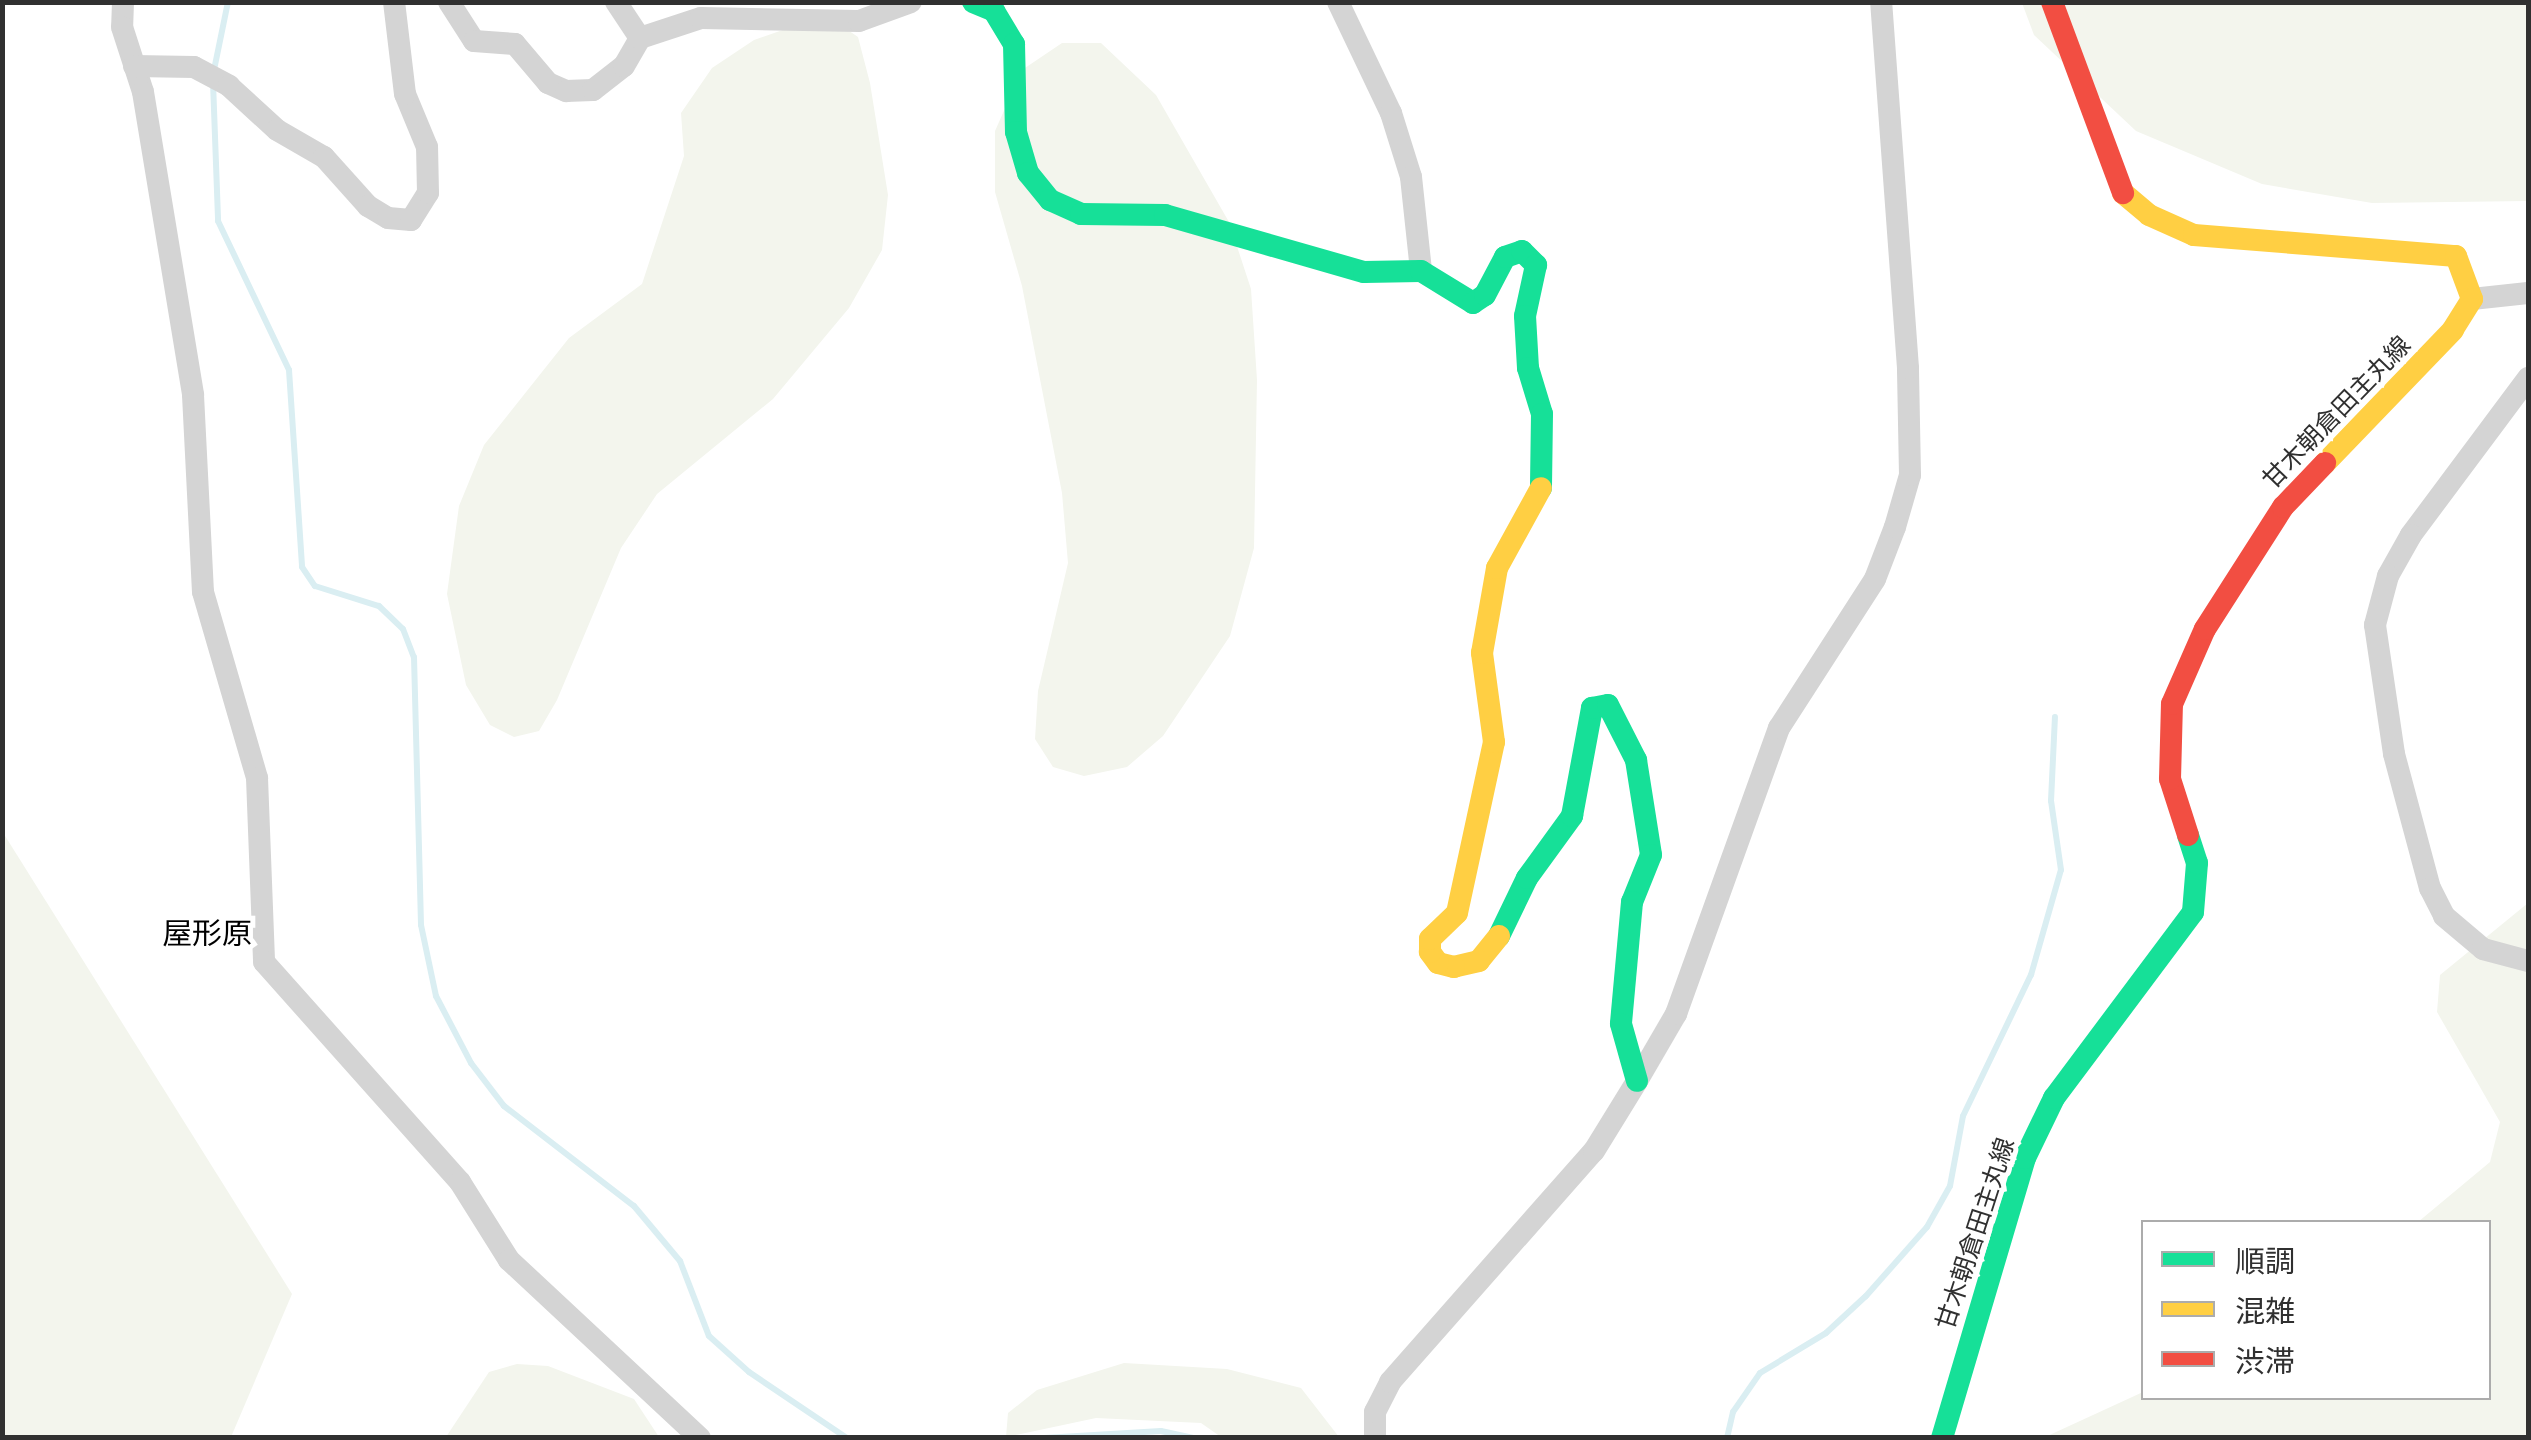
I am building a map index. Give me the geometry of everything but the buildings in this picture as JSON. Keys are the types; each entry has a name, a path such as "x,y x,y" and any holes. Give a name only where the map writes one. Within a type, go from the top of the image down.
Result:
{"street":[{"path":"124,2 122,27 134,66 193,395 204,592 257,778 264,962 460,1182 509,1260 700,1438"},
{"path":"134,66 194,67 229,86 277,130 324,157 368,206 388,218 411,220 428,193 428,147 404,94 394,2"},
{"path":"449,2 474,41 515,44 548,83 566,91 593,90 624,66 640,38 702,18 859,20 912,2"},
{"path":"616,2 640,38"},
{"path":"973,2 994,11 1014,44 1016,132 1028,173 1050,200 1081,214 1165,215 1364,272 1422,271 1473,303 1485,295 1505,256 1522,251 1536,265 1525,316 1528,368 1542,414 1543,485 1498,568 1482,653 1494,742 1457,913 1430,939 1430,952 1438,963 1466,964 1479,960 1503,932 1527,878 1572,816 1583,783 1592,708 1608,706 1636,760 1652,855 1632,902 1624,962 1621,1024 1637,1082"},
{"path":"1338,2 1391,113 1411,177 1422,271"},
{"path":"1375,1438 1375,1412 1390,1382 1594,1151 1637,1082 1676,1014 1779,728 1874,579 1910,475 1888,45 1880,2"},
{"path":"2052,2 2119,190 2149,215 2194,234 2456,256 2472,298 2528,293"},
{"name":"甘木朝倉田主丸線","path":"1942,1438 2025,1158 2054,1098 2192,912 2197,863 2170,779 2172,704 2205,629 2283,507 2453,330 2472,298"},
{"path":"2528,378 2412,535 2388,576 2375,626 2394,754 2430,888 2444,916 2484,949 2528,961"}],"shaded area":[{"path":"2022,3 2528,3 2528,201 2372,203 2262,184 2136,131 2034,35"},
{"path":"836,22 858,37 870,83 888,195 882,250 849,308 773,399 657,494 621,548 557,700 539,731 514,737 490,725 466,685 447,594 459,506 484,445 569,338 642,284 684,156 681,113 712,68 754,40 797,25"},
{"path":"1062,43 1101,43 1156,95 1229,222 1251,289 1257,380 1254,548 1230,636 1163,736 1127,767 1084,776 1053,767 1035,739 1038,691 1068,563 1062,493 1022,286 995,192 995,131 1022,70"},
{"path":"2,831 292,1294 231,1437 3,1437"},
{"path":"2528,903 2528,1437 2043,1438 2141,1393 2141,1400 2491,1400 2491,1220 2420,1220 2490,1162 2500,1122 2437,1012 2440,975"},
{"path":"1124,1363 1227,1369 1301,1388 1339,1437 1221,1437 1201,1423 1096,1418 1006,1437 1008,1413 1037,1390"},
{"path":"517,1364 548,1366 634,1399 659,1437 446,1437 489,1372"}],"waterway":[{"path":"214,70 228,2"},
{"path":"213,82 218,221 289,370 302,567 315,586 379,606 403,629 414,657 421,925 436,996 471,1063 504,1106 634,1206 680,1261 709,1336 749,1372 847,1438"},
{"path":"1727,1438 1733,1412 1760,1373 1826,1333 1866,1296 1927,1227 1950,1186 1963,1116 2031,975 2061,870 2051,801 2055,717"},
{"path":"1044,1438 1161,1431 1193,1438"}],"traffic: fast":[{"path":"973,2 994,11 1014,44 1016,132 1028,173 1050,200 1081,214 1165,215 1364,272 1421,271 1473,303 1485,295 1505,257 1522,251 1536,265 1525,316 1528,368 1542,414 1541,488"},
{"path":"1499,936 1527,878 1572,816 1592,708 1608,705 1636,760 1651,855 1632,902 1621,1024 1637,1081"},
{"path":"1942,1438 2025,1158 2054,1098 2193,912 2197,863 2188,835"}],"traffic: slow":[{"path":"2123,193 2149,215 2194,235 2456,256 2472,299 2453,330 2325,463"},
{"path":"1499,936 1479,961 1454,967 1438,963 1430,952 1430,939 1457,913 1494,742 1482,653 1497,568 1541,488"}],"traffic: jam":[{"path":"2052,2 2123,193"},
{"path":"2188,835 2170,779 2172,704 2205,629 2283,507 2325,463"}],"district":[{"name":"屋形原","path":"207,934"}]}
